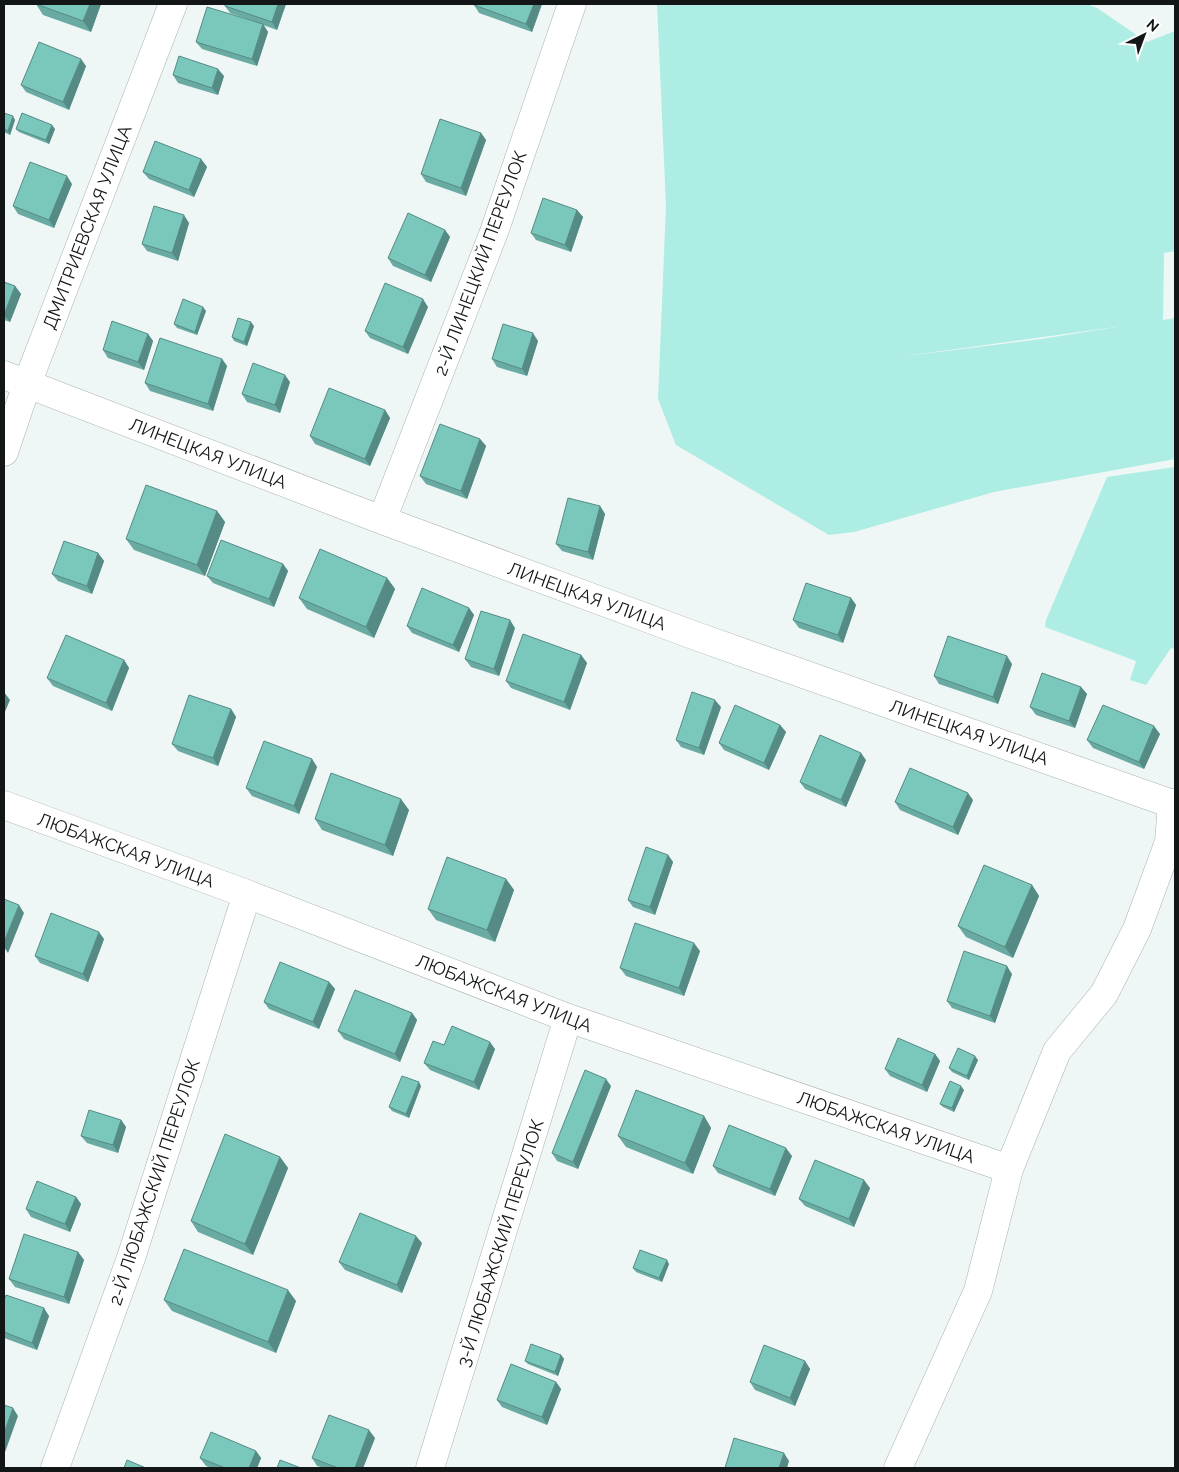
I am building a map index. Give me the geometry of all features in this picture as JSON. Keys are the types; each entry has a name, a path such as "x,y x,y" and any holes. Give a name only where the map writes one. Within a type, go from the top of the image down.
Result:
{"street":[{"name":"ДМИТРИЕВСКАЯ УЛИЦА","path":"4,452 15,379 173,4"},
{"name":"2-Й ЛИНЕЦКИЙ ПЕРЕУЛОК","path":"382,520 494,232 572,4"},
{"name":"ЛИНЕЦКАЯ УЛИЦА","path":"15,379 382,520 702,638 1174,804"},
{"path":"898,1468 978,1290 1009,1169 1057,1051 1104,994 1137,929 1169,842 1174,804"},
{"name":"ЛЮБАЖСКАЯ УЛИЦА","path":"4,805 248,894 568,1018 1009,1169"},
{"name":"2-Й ЛЮБАЖСКИЙ ПЕРЕУЛОК","path":"55,1468 131,1258 248,894"},
{"name":"3-Й ЛЮБАЖСКИЙ ПЕРЕУЛОК","path":"430,1468 568,1018"}],"green space":[{"path":"657,4 1087,4 1097,8 1147,42 1175,31 1175,251 1164,253 1163,320 1175,318 1175,459 994,492 854,532 829,535 676,445 658,399 666,206","holes":["1123,326 1041,339 898,357"]},
{"path":"1175,467 1175,649 1171,648 1146,685 1130,680 1136,661 1045,627 1046,620 1107,477"}],"building":[{"path":"36,4 90,4 83,21"},
{"path":"225,4 278,4 272,22 225,6"},
{"path":"475,4 534,4 526,24"},
{"path":"207,7 263,24 252,59 196,42"},
{"path":"39,42 81,59 63,102 21,85"},
{"path":"179,56 218,69 212,88 173,75"},
{"path":"4,113 13,116 8,131 4,129"},
{"path":"22,113 52,125 46,140 16,129"},
{"path":"440,119 481,133 461,188 421,174"},
{"path":"155,141 201,159 189,190 143,172"},
{"path":"30,162 67,176 49,220 13,206"},
{"path":"543,198 577,210 565,245 531,233"},
{"path":"154,206 184,215 172,253 142,244"},
{"path":"408,213 445,230 425,275 388,258"},
{"path":"4,282 15,286 4,315"},
{"path":"385,283 423,299 403,347 365,331"},
{"path":"183,299 203,307 195,332 174,324"},
{"path":"238,318 251,322 244,342 232,337"},
{"path":"112,321 148,334 138,362 103,350"},
{"path":"503,324 533,333 522,369 492,359"},
{"path":"160,338 222,359 208,404 145,383"},
{"path":"253,363 285,375 275,405 242,394"},
{"path":"329,388 385,410 365,459 310,436"},
{"path":"440,424 480,439 461,491 420,476"},
{"path":"146,485 217,511 197,565 126,539"},
{"path":"568,498 600,506 588,552 556,544"},
{"path":"221,540 283,564 269,599 207,576"},
{"path":"64,541 98,553 87,586 52,574"},
{"path":"320,549 387,578 366,627 299,598"},
{"path":"806,583 851,598 838,635 793,620"},
{"path":"422,588 469,608 453,645 407,626"},
{"path":"481,611 510,620 494,669 465,659"},
{"path":"523,634 581,655 564,702 506,681"},
{"path":"66,635 124,660 106,703 47,678"},
{"path":"948,636 1007,656 993,697 934,676"},
{"path":"1042,673 1081,687 1069,721 1030,707"},
{"path":"692,692 715,700 699,748 676,740"},
{"path":"189,695 231,709 213,758 172,744"},
{"path":"735,705 780,725 764,763 719,743"},
{"path":"1103,705 1154,726 1139,762 1087,740"},
{"path":"820,735 861,753 841,800 800,782"},
{"path":"264,741 312,759 294,806 246,788"},
{"path":"910,768 968,793 953,827 895,802"},
{"path":"331,773 401,799 385,845 315,819"},
{"path":"646,847 668,855 650,907 628,900"},
{"path":"447,857 506,879 487,930 428,909"},
{"path":"984,865 1032,885 1005,947 958,926"},
{"path":"4,899 19,905 4,942"},
{"path":"51,913 99,932 83,974 35,956"},
{"path":"635,923 694,943 679,988 620,968"},
{"path":"964,951 1007,966 990,1016 947,1001"},
{"path":"280,962 329,982 313,1022 264,1002"},
{"path":"355,990 412,1013 395,1054 338,1031"},
{"path":"452,1026 490,1042 474,1082 424,1063 433,1041 444,1045"},
{"path":"898,1038 935,1054 922,1085 885,1069"},
{"path":"958,1048 975,1056 967,1076 949,1068"},
{"path":"585,1070 606,1079 573,1162 552,1153"},
{"path":"402,1076 419,1082 406,1114 389,1107"},
{"path":"950,1081 961,1086 952,1108 940,1104"},
{"path":"636,1090 704,1116 685,1163 618,1136"},
{"path":"89,1110 121,1120 113,1145 81,1136"},
{"path":"729,1125 786,1148 770,1189 713,1166"},
{"path":"225,1134 280,1157 245,1244 191,1221"},
{"path":"815,1160 864,1180 849,1219 799,1199"},
{"path":"37,1181 76,1197 65,1224 26,1209"},
{"path":"360,1213 416,1236 397,1285 339,1262"},
{"path":"24,1234 78,1252 64,1297 9,1279"},
{"path":"184,1249 288,1290 268,1342 164,1300"},
{"path":"640,1250 667,1260 659,1278 633,1268"},
{"path":"6,1295 44,1308 32,1343 4,1332 4,1300"},
{"path":"531,1344 561,1355 555,1372 525,1361"},
{"path":"764,1345 805,1361 790,1398 750,1382"},
{"path":"511,1364 556,1382 542,1417 497,1400"},
{"path":"4,1405 13,1408 4,1433"},
{"path":"329,1415 369,1430 355,1468 338,1468 312,1458"},
{"path":"211,1432 256,1451 249,1468 225,1468 200,1458"},
{"path":"734,1438 784,1453 779,1468 725,1468"},
{"path":"127,1460 146,1468 124,1468"},
{"path":"280,1460 301,1468 277,1468"}]}
